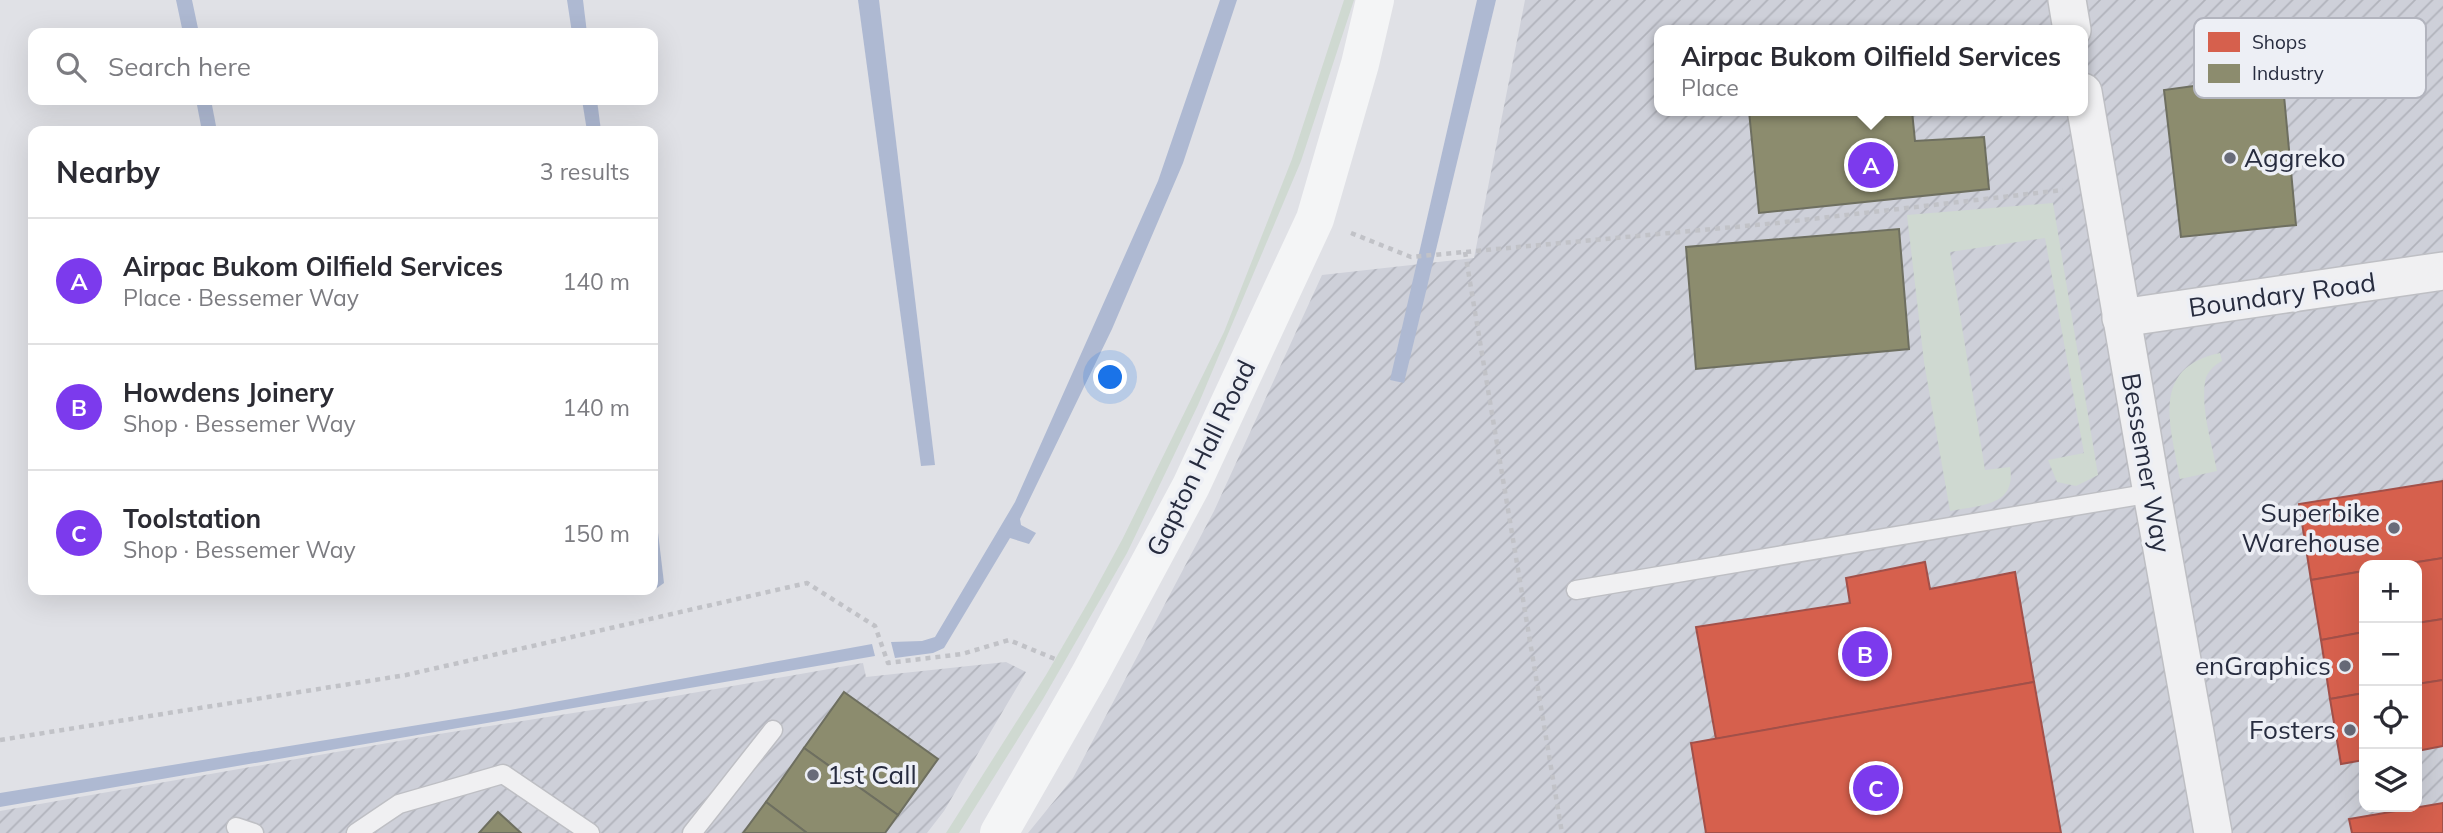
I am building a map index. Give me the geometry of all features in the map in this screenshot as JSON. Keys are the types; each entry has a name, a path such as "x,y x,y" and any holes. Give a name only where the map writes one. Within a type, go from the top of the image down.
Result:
{"street":[{"name":"Gapton Hall Road","path":"1005,831 1191,486 1315,219 1360,64 1375,0"},
{"path":"2067,0 2071,25"},
{"name":"Bessemer Way","path":"2087,116 2214,833"},
{"name":"Boundary Road","path":"2121,318 2443,271"}],"lane":[{"path":"1576,590 2152,493"},
{"path":"692,833 773,730"},
{"path":"356,833 400,804 503,774 590,833"},
{"path":"236,827 254,833"}],"path":[{"path":"1315,219 1411,257 1777,223 2099,186"},
{"path":"1465,252 1562,833"},
{"path":"0,740 406,675 807,583 875,626 888,663 962,654 1009,640 1090,674"}],"shaded area":[{"path":"1344,0 1354,0 1301,161 1198,405 1127,553 1043,699 959,833 946,833 1046,675 1090,599 1123,538 1224,332 1292,159"},
{"path":"1525,0 2443,0 2443,833 1028,833 1073,778 1214,511 1322,275 1474,258"},
{"path":"2053,203 2098,475 2076,486 2057,482 2048,460 2084,453 2045,238 1950,252 1985,470 2010,467 2011,480 2008,490 1994,502 1950,511 1924,362 1907,215"},
{"path":"2220,353 2222,361 2207,375 2204,393 2217,471 2180,479 2170,420 2174,385 2183,372 2198,361"},
{"path":"1006,662 1026,672 944,811 927,833 0,833 0,811 439,734 863,663 866,677"}],"water":[{"path":"176,0 192,0 198,28 182,28"},
{"path":"567,0 583,0 586,28 571,28"},
{"path":"858,0 879,0 935,465 921,466"},
{"path":"1220,0 1237,0 1183,163 1112,329 1020,519 1021,525 1036,533 1029,544 1010,538 944,648 933,653 895,658 891,642 922,641 935,637 1015,502 1158,181"},
{"path":"1477,0 1496,0 1404,383 1390,380"},
{"path":"197,105 212,105 216,126 201,126"},
{"path":"583,105 598,105 600,126 586,126"},
{"path":"658,532 664,583 658,587"},
{"path":"872,644 875,656 0,807 0,793 510,710"}],"building: Shops":[{"path":"2443,481 2443,558 2422,561 2359,560 2359,572 2311,580 2299,504"},
{"path":"2443,558 2443,619 2422,622 2422,561"},
{"path":"1925,562 1930,589 2015,572 2034,682 1716,739 1696,627 1850,603 1846,578"},
{"path":"2359,572 2359,633 2321,640 2311,580"},
{"path":"2443,619 2443,680 2422,683 2422,622"},
{"name":"enGraphics","path":"2359,633 2359,694 2330,699 2321,640"},
{"path":"2443,680 2443,746 2422,750 2422,686 2422,683"},
{"path":"2034,682 2061,833 1706,833 1691,743"},
{"name":"Fosters","path":"2359,694 2359,761 2341,764 2330,699"},
{"path":"2443,803 2443,833 2352,833 2349,819 2390,812 2422,812 2422,807"}],"building: Industry":[{"name":"Aggreko","path":"2194,86 2194,98 2284,98 2296,225 2181,237 2164,90"},
{"path":"1749,116 1912,116 1915,141 1984,137 1989,189 1759,213"},
{"path":"1899,229 1909,349 1696,369 1686,247"},
{"path":"844,692 938,759 898,815 804,748"},
{"name":"1st Call","path":"804,748 898,815 885,833 807,833 766,802"},
{"path":"766,802 807,833 743,833"},
{"path":"498,812 521,833 479,833"}],"place":[{"name":"Aggreko","path":"2230,158"},
{"name":"Airpac Bukom Oilfield Services","path":"1871,165"},
{"name":"Superbike Warehouse","path":"2394,528"},
{"name":"Howdens Joinery","path":"1865,654"},
{"name":"enGraphics","path":"2345,666"},
{"name":"Fosters","path":"2350,730"},
{"name":"1st Call","path":"813,775"},
{"name":"Toolstation","path":"1876,788"}]}
